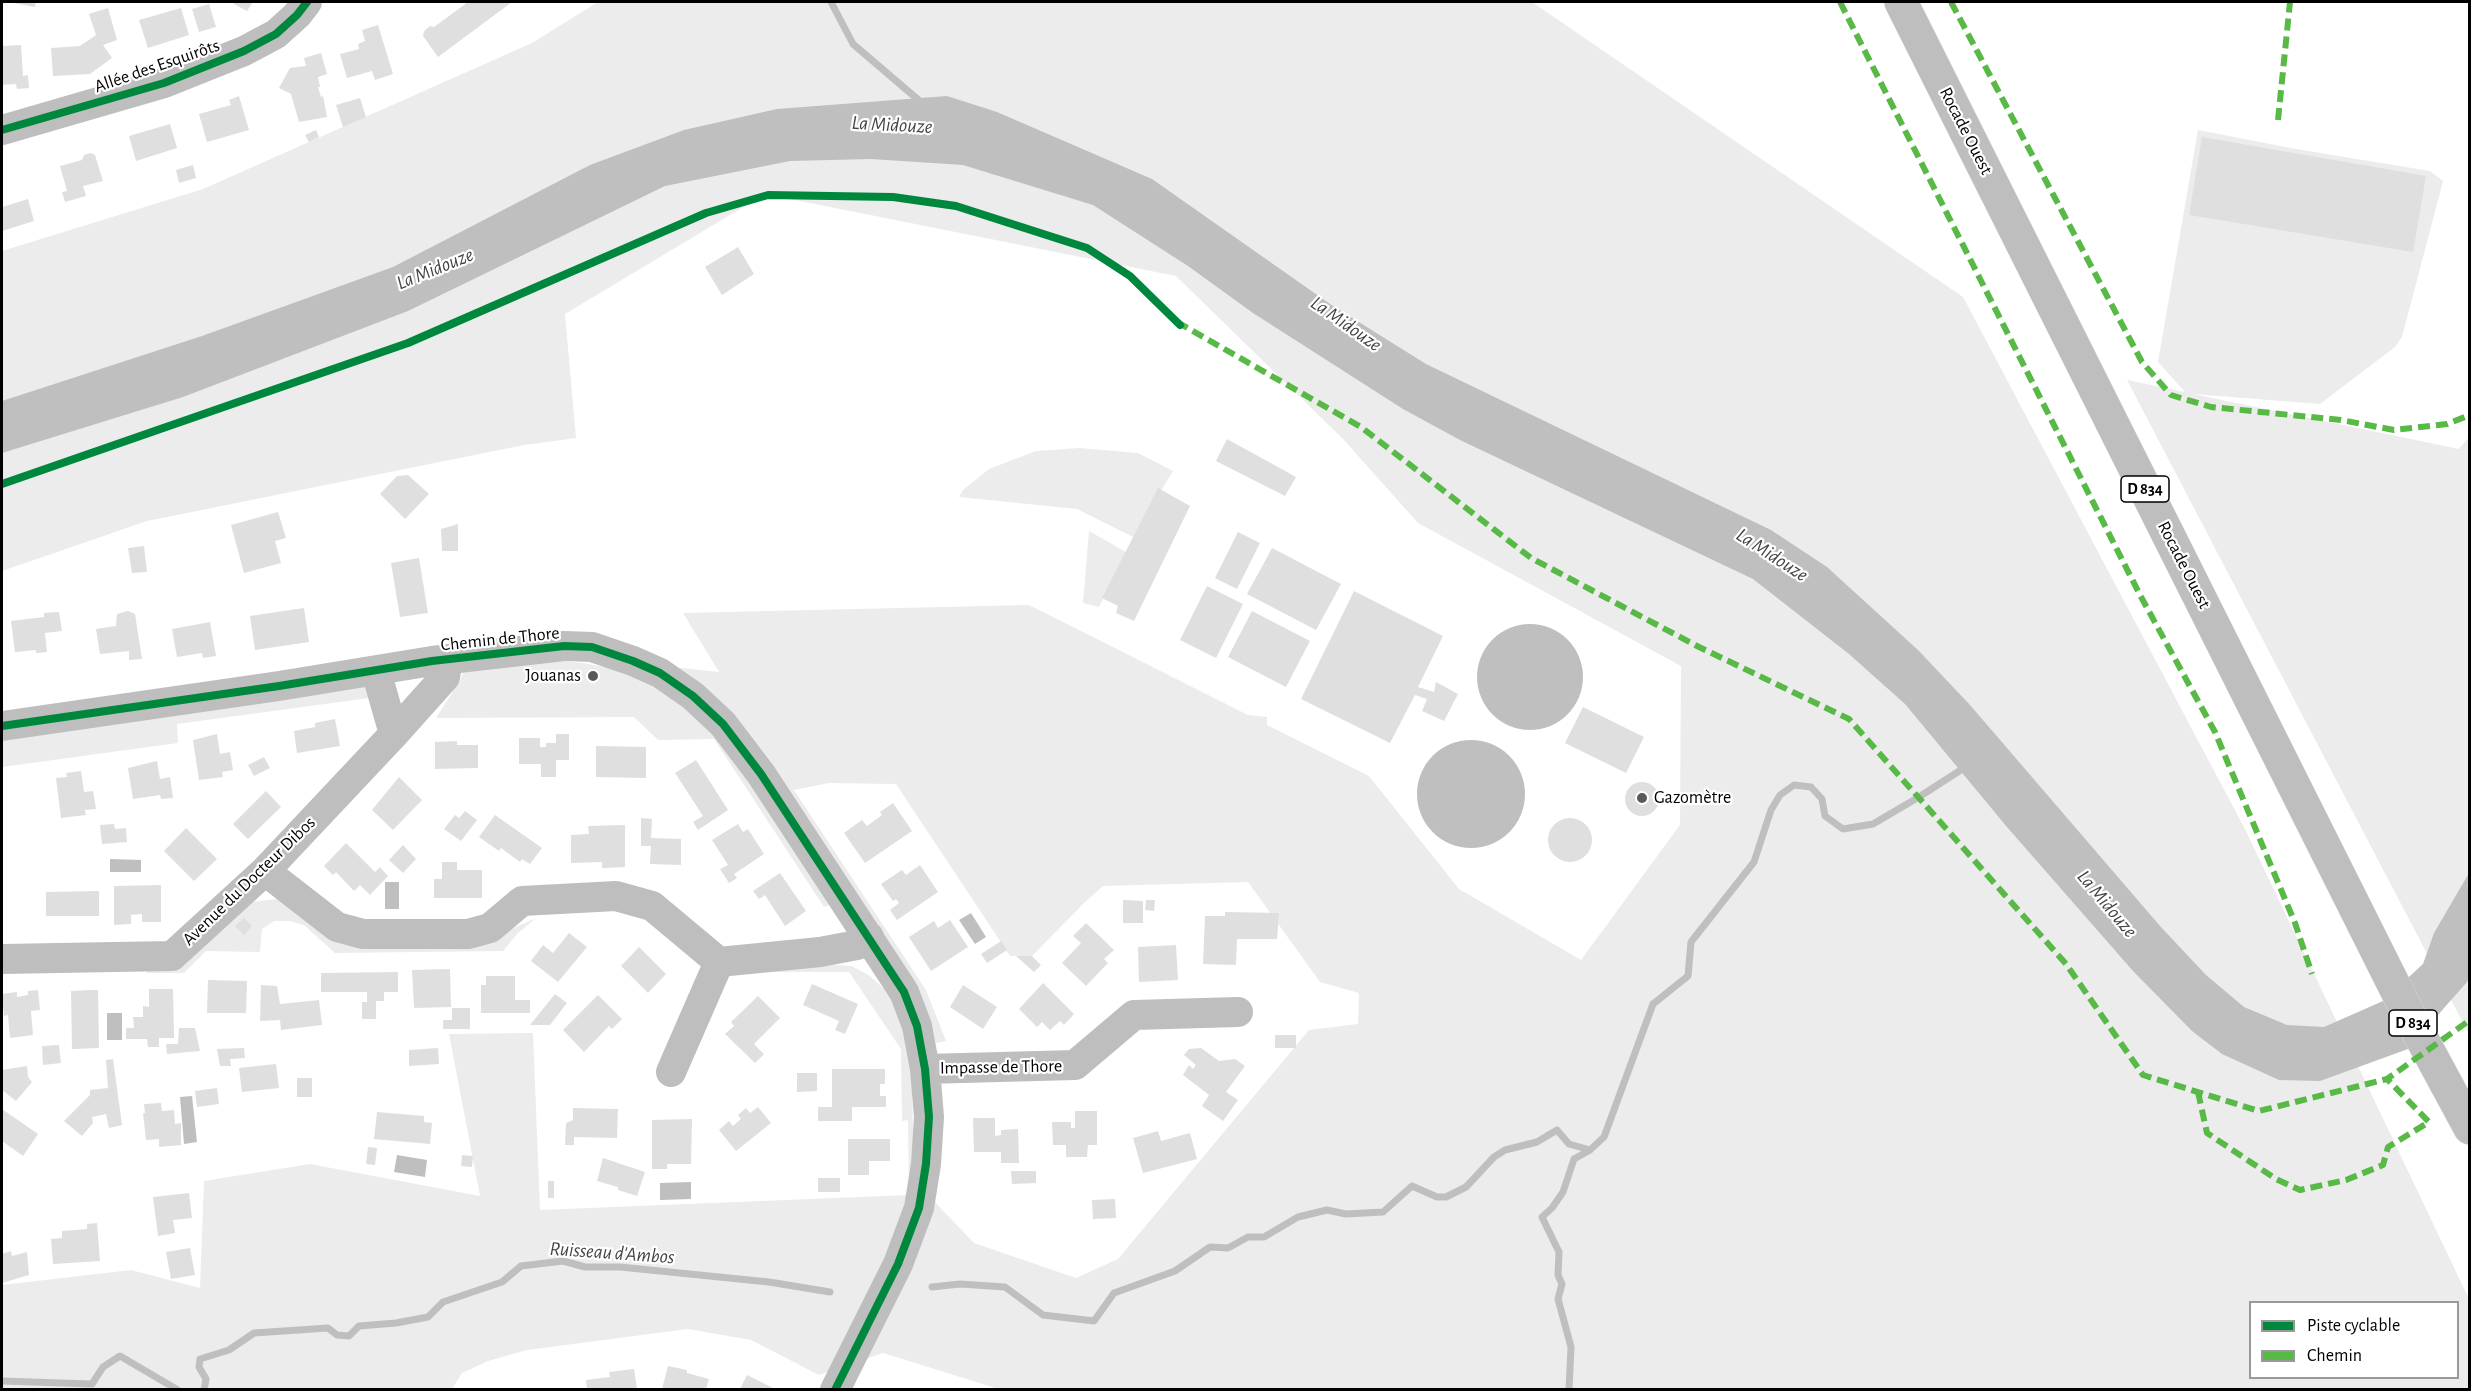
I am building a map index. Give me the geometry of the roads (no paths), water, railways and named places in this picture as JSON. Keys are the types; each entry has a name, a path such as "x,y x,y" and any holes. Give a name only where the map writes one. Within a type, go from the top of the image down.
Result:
{"main road":[{"name":"Rocade Ouest","path":"1901,2 2389,975 2469,1128"}],"street":[{"name":"Allée des Esquirôts","path":"2,130 164,83 244,51 276,34 297,15 307,2"},
{"name":"Chemin de Thore","path":"2,726 448,659 553,647 592,647 633,661 660,673 693,696 723,724 761,774 870,937 904,992 917,1026 925,1069 929,1117 927,1164 919,1208 898,1264 835,1389"},
{"name":"Avenue du Docteur Dibos","path":"2,959 172,956 265,871 394,734 445,677 448,659"},
{"path":"376,671 394,734"},
{"path":"265,871 337,927 363,934 468,934 490,928 522,901 616,896 652,906 719,962 820,952 857,945 870,937"},
{"path":"671,1072 719,962"},
{"name":"Impasse de Thore","path":"925,1069 1075,1065 1134,1015 1238,1012"}],"water":[{"name":"La Midouze","path":"947,96 997,112 1152,179 1330,304 1426,364 1771,530 1827,567 1918,650 1970,705 2160,926 2206,975 2244,1007 2287,1025 2324,1027 2383,1001 2423,964 2434,933 2469,873 2469,977 2467,982 2408,1049 2320,1081 2279,1080 2222,1054 2192,1031 2133,971 2007,827 1905,704 1849,654 1753,579 1460,440 1403,409 1253,313 1188,266 1093,205 963,165 871,159 790,161 665,186 408,311 183,397 2,453 2,401 202,336 393,267 590,165 684,130 777,109"},
{"path":"1530,624 1550,628 1567,640 1579,657 1583,677 1579,697 1567,714 1550,726 1530,730 1510,726 1493,714 1481,697 1477,677 1481,657 1493,640 1510,628"},
{"path":"1471,740 1492,744 1509,756 1521,773 1525,794 1521,815 1509,832 1492,844 1471,848 1450,844 1433,832 1421,815 1417,794 1421,773 1433,756 1450,744"},
{"path":"110,859 141,860 141,872 110,872"},
{"path":"385,882 399,882 399,909 385,909"},
{"path":"971,913 986,937 975,944 959,920"},
{"path":"107,1013 122,1013 122,1040 107,1040"},
{"path":"192,1096 197,1142 184,1144 180,1097"},
{"path":"397,1155 427,1160 425,1177 394,1172"},
{"path":"691,1182 691,1199 660,1200 660,1183"}],"waterway":[{"path":"831,2 853,44 922,103"},
{"path":"1569,1390 1571,1347 1558,1299 1562,1284 1558,1275 1559,1252 1542,1217 1552,1208 1563,1192 1574,1159 1590,1150 1604,1137 1653,1004 1688,976 1691,942 1754,862 1771,810 1780,795 1794,785 1811,787 1822,799 1825,816 1843,829 1873,824 1967,766"},
{"name":"Ruisseau d'Ambos","path":"932,1287 960,1284 1005,1287 1043,1315 1094,1321 1114,1293 1175,1271 1210,1247 1228,1248 1248,1237 1264,1237 1298,1217 1327,1210 1346,1214 1383,1212 1412,1186 1437,1197 1446,1197 1466,1187 1494,1157 1505,1150 1537,1142 1557,1130 1569,1144 1590,1150"},
{"name":"Ruisseau d'Ambos","path":"204,1390 206,1379 199,1367 200,1359 229,1350 254,1333 328,1328 337,1335 349,1336 359,1326 396,1323 428,1317 443,1302 502,1282 521,1266 563,1261 585,1267 620,1267 769,1282 830,1292"},
{"name":"Ruisseau d'Ambos","path":"2,1381 92,1384 103,1367 120,1356 178,1390"}],"place":[{"name":"Jouanas","path":"593,676"},
{"name":"Gazomètre","path":"1642,798"}]}
